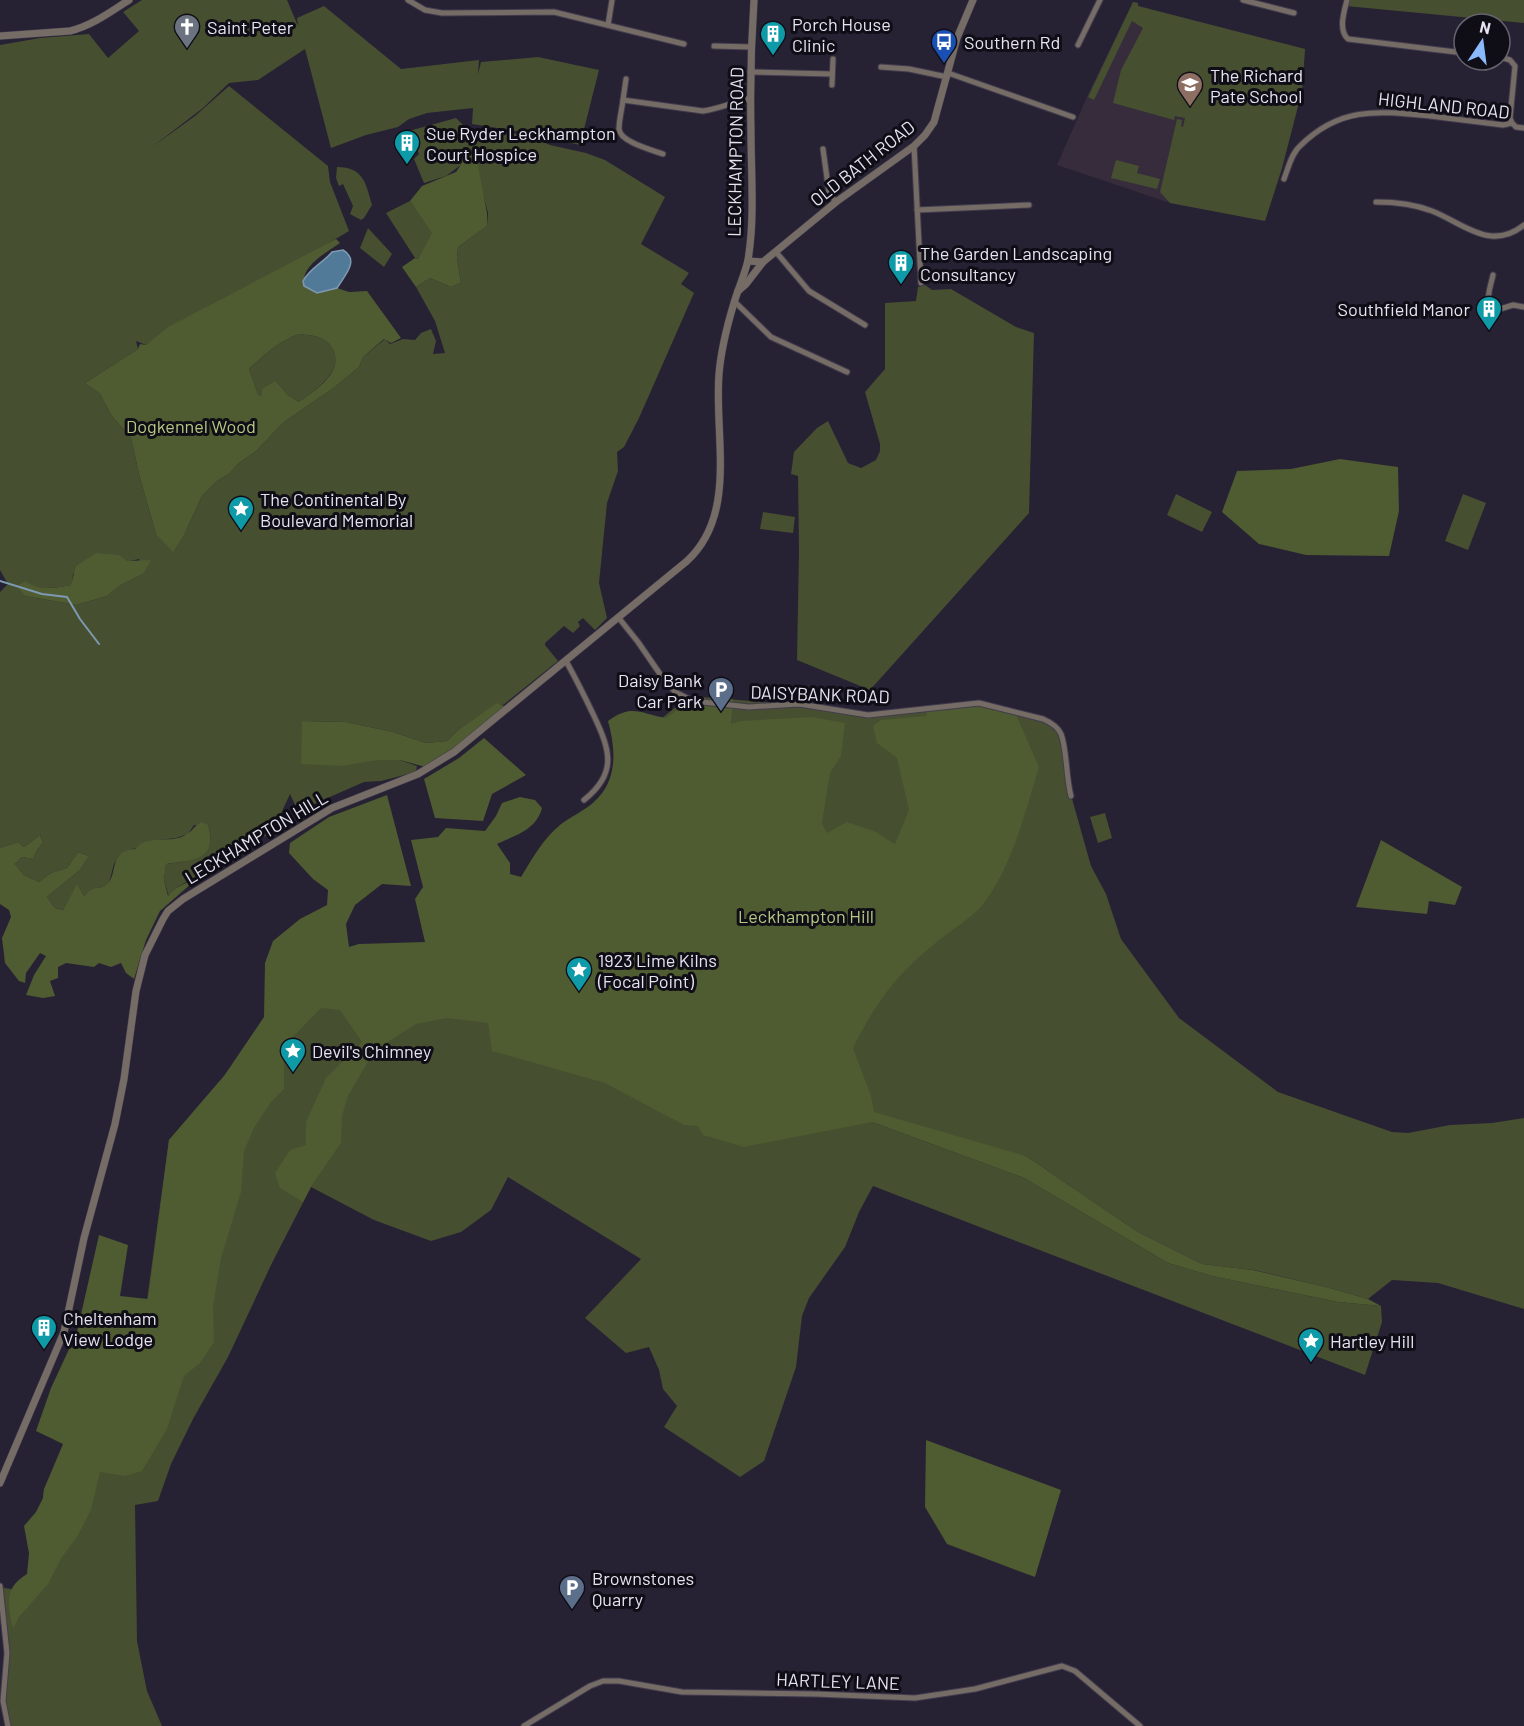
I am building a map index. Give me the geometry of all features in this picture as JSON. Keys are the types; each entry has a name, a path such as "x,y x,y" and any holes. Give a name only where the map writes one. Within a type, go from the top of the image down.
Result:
{"street":[{"path":"0,36 70,31 82,28 129,0"},
{"path":"408,0 420,8 436,13 554,12 684,44"},
{"path":"608,25 612,0"},
{"name":"LECKHAMPTON ROAD","path":"734,301 748,261 752,204 750,72 754,0"},
{"name":"OLD BATH ROAD","path":"738,291 763,262 836,202 914,146 925,135 934,122 957,38 973,0"},
{"path":"1078,45 1100,0"},
{"path":"1243,0 1294,13"},
{"path":"1347,0 1342,24 1343,34 1351,40 1452,52"},
{"path":"714,46 751,47"},
{"path":"832,85 833,59"},
{"path":"1512,64 1515,69 1510,118 1512,123"},
{"path":"881,67 948,75 1073,117"},
{"path":"750,72 832,74"},
{"path":"626,79 619,130 627,139 663,154"},
{"path":"623,100 703,111 750,98"},
{"name":"HIGHLAND ROAD","path":"1284,179 1299,146 1327,126 1353,115 1381,111 1503,124 1512,123 1516,127 1524,128"},
{"path":"914,146 921,283"},
{"path":"823,149 829,193 836,202"},
{"path":"1376,202 1422,207 1440,214 1467,230 1484,235 1508,233 1524,225"},
{"path":"917,210 1029,205"},
{"path":"776,252 808,291 865,325"},
{"path":"748,261 763,262"},
{"path":"1493,275 1488,302 1490,306 1497,310 1513,305 1524,307"},
{"path":"734,301 771,337 847,372"},
{"name":"LECKHAMPTON HILL","path":"0,1484 64,1332 84,1238 120,1102 140,974 149,945 163,919 183,899 332,808 436,765 692,556 705,540 713,524 717,507 720,480 719,375 734,301"},
{"name":"DAISYBANK ROAD","path":"618,617 675,692 693,701 748,706 799,704 868,715 979,703 1043,719 1052,724 1062,736 1071,796"},
{"path":"566,661 605,739 608,753 608,767 603,779 596,790 584,800"},
{"path":"0,1586 7,1653 3,1701 8,1726"},
{"name":"HARTLEY LANE","path":"524,1726 590,1686 603,1681 619,1681 682,1692 915,1698 975,1689 1058,1666 1075,1671 1140,1726"}],"shaded area":[{"name":"The Richard Pate School","path":"1133,2 1138,3 1138,6 1305,49 1302,91 1282,168 1265,221 1170,203 1057,165"}],"green space":[{"path":"142,0 287,0 298,26 297,18 324,6 401,69 479,60 478,74 481,62 538,57 599,70 580,145 472,124 473,108 427,113 409,119 398,127 366,135 331,148 305,49 258,80 229,83 203,108 152,147 195,116 229,86 328,166 330,182 349,231 292,265 222,299 146,345 136,341 138,349 85,383 100,394 111,415 131,438 156,534 185,533 202,496 216,482 256,451 284,422 335,387 359,367 363,357 385,339 390,344 403,339 415,340 421,333 431,329 436,341 433,354 445,353 435,321 416,287 430,278 451,287 461,283 457,258 458,247 487,226 488,213 473,156 446,176 424,183 414,159 419,154 409,131 456,118 468,130 470,139 476,129 527,135 550,145 605,160 665,197 641,244 689,273 681,284 694,293 639,418 624,447 617,452 618,471 607,503 599,583 607,618 595,630 583,618 578,622 580,626 573,633 564,626 545,643 558,661 503,705 497,704 458,730 447,741 426,743 393,732 346,722 302,721 377,760 400,760 417,766 416,772 381,781 364,782 298,811 290,794 269,834 176,888 169,897 164,880 166,864 193,859 206,852 210,846 208,825 194,825 188,834 176,838 150,841 119,856 106,886 92,889 84,896 77,885 63,910 55,908 47,897 80,870 89,856 78,852 67,868 51,873 39,882 24,875 15,864 22,857 33,859 43,843 40,835 24,847 18,842 0,848 0,592 8,584 0,570 0,45 40,38 89,34 108,58 139,31 123,12","holes":["139,559 143,574 121,585 107,596 76,605 25,596 22,591 25,582 41,588 72,585 73,574"]},
{"path":"1347,0 1524,0 1524,23 1512,22 1512,12 1452,12 1452,16 1346,6"},
{"name":"The Richard Pate School","path":"1133,2 1138,3 1138,6 1305,49 1302,91 1282,168 1265,221 1170,203 1160,192 1177,119 1182,120 1181,126 1183,127 1185,118 1175,116 1174,120 1113,103 1121,70 1143,28 1132,21 1094,100 1088,97"},
{"path":"468,154 477,160 487,213 487,226 458,247 457,258 461,283 451,287 430,278 416,287 402,267 415,258 418,259 432,233 410,201 422,186 456,172"},
{"path":"1116,160 1139,166 1137,173 1160,179 1157,189 1111,178"},
{"path":"337,167 358,173 365,184 372,205 361,220 350,214 353,206 343,184 339,186 336,178"},
{"path":"410,201 433,233 418,259 415,258 386,213"},
{"path":"368,228 392,254 384,267 360,248"},
{"name":"Dogkennel Wood","path":"336,239 340,243 310,266 306,272 304,286 317,293 337,288 349,292 367,291 401,338 391,343 384,339 363,357 359,367 335,387 284,422 256,451 216,482 202,496 185,533 173,552 156,534 131,438 111,415 100,394 85,383 138,349 140,344 146,345 168,327","holes":["299,334 320,338 328,343 334,352 335,360 330,375 319,387 299,402 288,395 276,381 263,388 261,396 258,394 249,369 266,353"]},
{"path":"925,285 932,290 951,289 1016,327 1034,333 1029,513 870,690 797,660 798,476 791,474 794,452 817,428 828,421 848,463 861,468 876,460 880,444 865,392 885,369 885,303 916,301 918,287"},
{"path":"299,334 320,338 328,343 334,352 335,360 330,374 319,387 299,402 288,395 276,381 261,396 258,394 249,369 266,353"},
{"path":"1340,459 1398,467 1399,511 1389,556 1306,555 1259,544 1222,512 1237,471 1291,469"},
{"path":"1176,494 1212,512 1202,532 1167,515"},
{"path":"1463,494 1486,503 1468,550 1445,541"},
{"path":"763,512 795,517 793,533 760,529"},
{"path":"96,553 119,555 127,561 151,560 143,574 121,585 107,596 76,605 25,596 17,586 25,581 41,587 71,585 76,566"},
{"name":"Leckhampton Hill","path":"689,696 812,706 861,714 979,703 1043,719 1062,736 1067,781 1091,866 1106,894 1121,939 1179,1018 1278,1092 1392,1132 1408,1133 1450,1125 1492,1123 1524,1118 1524,1309 1438,1283 1392,1280 1368,1299 1254,1270 1202,1264 1138,1232 1026,1156 872,1122 1024,1178 1168,1263 1212,1276 1338,1302 1381,1306 1382,1322 1365,1375 873,1186 859,1212 845,1247 809,1298 802,1316 796,1367 764,1461 740,1477 664,1427 677,1406 663,1389 659,1370 649,1347 626,1353 585,1318 641,1259 508,1177 491,1210 461,1232 431,1241 374,1220 311,1187 228,1357 171,1464 158,1501 135,1505 137,1641 147,1691 162,1726 8,1726 5,1715 7,1668 0,1587 36,1594 44,1489 145,1315 169,1140 224,1076 359,944 586,957 644,733"},
{"path":"733,699 731,724 741,721 812,717 845,723 841,756 830,773 822,823 827,833 847,822 874,831 895,844 909,810 897,758 877,743 873,726 881,720 926,716 928,708 979,703 1014,710 1039,767 1017,838 994,888 980,908 918,958 895,981 877,1005 853,1048 871,1096 874,1112 1026,1156 1138,1232 1202,1264 1253,1270 1326,1287 1368,1299 1381,1306 1338,1302 1212,1276 1168,1263 1024,1178 872,1122 744,1147 703,1135 698,1126 684,1125 605,1083 492,1051 488,1023 447,1018 416,1024 375,1050 348,1096 342,1116 341,1143 303,1202 280,1188 275,1173 290,1150 306,1145 306,1122 326,1078 362,1042 340,1010 321,1008 284,1046 284,1089 271,1102 254,1128 244,1151 241,1192 221,1258 213,1306 214,1342 200,1363 184,1376 167,1429 142,1471 125,1476 100,1472 91,1510 77,1537 62,1557 48,1584 19,1617 13,1629 9,1598 14,1585 27,1574 29,1553 24,1526 36,1512 43,1498 44,1489 63,1444 36,1431 51,1388 77,1332 99,1235 128,1245 120,1296 148,1299 169,1140 224,1076 264,1017 265,963 273,941 300,919 327,905 328,890 313,879 289,853 290,843 329,817 387,795 411,886 382,884 355,905 346,924 349,947 359,944 425,942 415,899 423,887 411,840 438,837 446,828 485,831 502,803 520,797 535,800 542,808 535,822 524,831 497,844 510,863 510,874 521,877 548,837 560,825 594,802 602,793 613,764 613,743 608,721 630,711 666,718 684,705"},
{"path":"497,703 506,707 429,768 400,760 378,760 341,766 301,764 302,721 346,722 393,732 426,743 447,741 458,730"},
{"path":"484,738 526,775 492,794 483,821 435,818 424,779 459,758"},
{"path":"1105,813 1112,838 1098,843 1090,817"},
{"path":"202,822 208,825 210,846 206,853 193,860 166,864 164,880 168,896 176,888 190,881 192,883 160,911 146,940 134,979 126,973 121,963 111,967 99,963 94,967 66,963 58,967 58,978 50,981 55,996 43,998 26,995 34,975 46,956 40,953 26,973 25,983 19,981 5,963 2,938 11,917 9,910 0,904 0,848 18,842 24,847 40,835 43,843 33,859 22,857 15,864 24,875 39,882 51,873 67,868 78,852 89,856 80,870 47,897 55,908 63,910 77,884 84,896 92,889 106,885 110,881 120,854 135,849 146,841 181,837"},
{"path":"1381,840 1462,887 1455,905 1429,901 1427,914 1356,907"},
{"path":"926,1440 1061,1490 1035,1577 947,1544 925,1507"}],"water":[{"path":"343,250 348,254 351,263 337,288 317,293 304,286 303,281 313,269 332,252"}],"waterway":[{"path":"0,581 42,594 67,597 99,644"}],"place":[{"name":"Saint Peter","path":"187,50"},
{"name":"Porch House Clinic","path":"773,57"},
{"name":"Southern Rd","path":"944,65"},
{"name":"The Richard Pate School","path":"1190,108"},
{"name":"Sue Ryder Leckhampton Court Hospice","path":"407,166"},
{"name":"The Garden Landscaping Consultancy","path":"901,286"},
{"name":"Southfield Manor","path":"1489,332"},
{"name":"The Continental By Boulevard Memorial","path":"241,532"},
{"name":"Daisy Bank Car Park","path":"721,713"},
{"name":"1923 Lime Kilns (Focal Point)","path":"579,993"},
{"name":"Devil's Chimney","path":"293,1074"},
{"name":"Cheltenham View Lodge","path":"44,1351"},
{"name":"Hartley Hill","path":"1311,1364"},
{"name":"Brownstones Quarry","path":"572,1611"}]}
